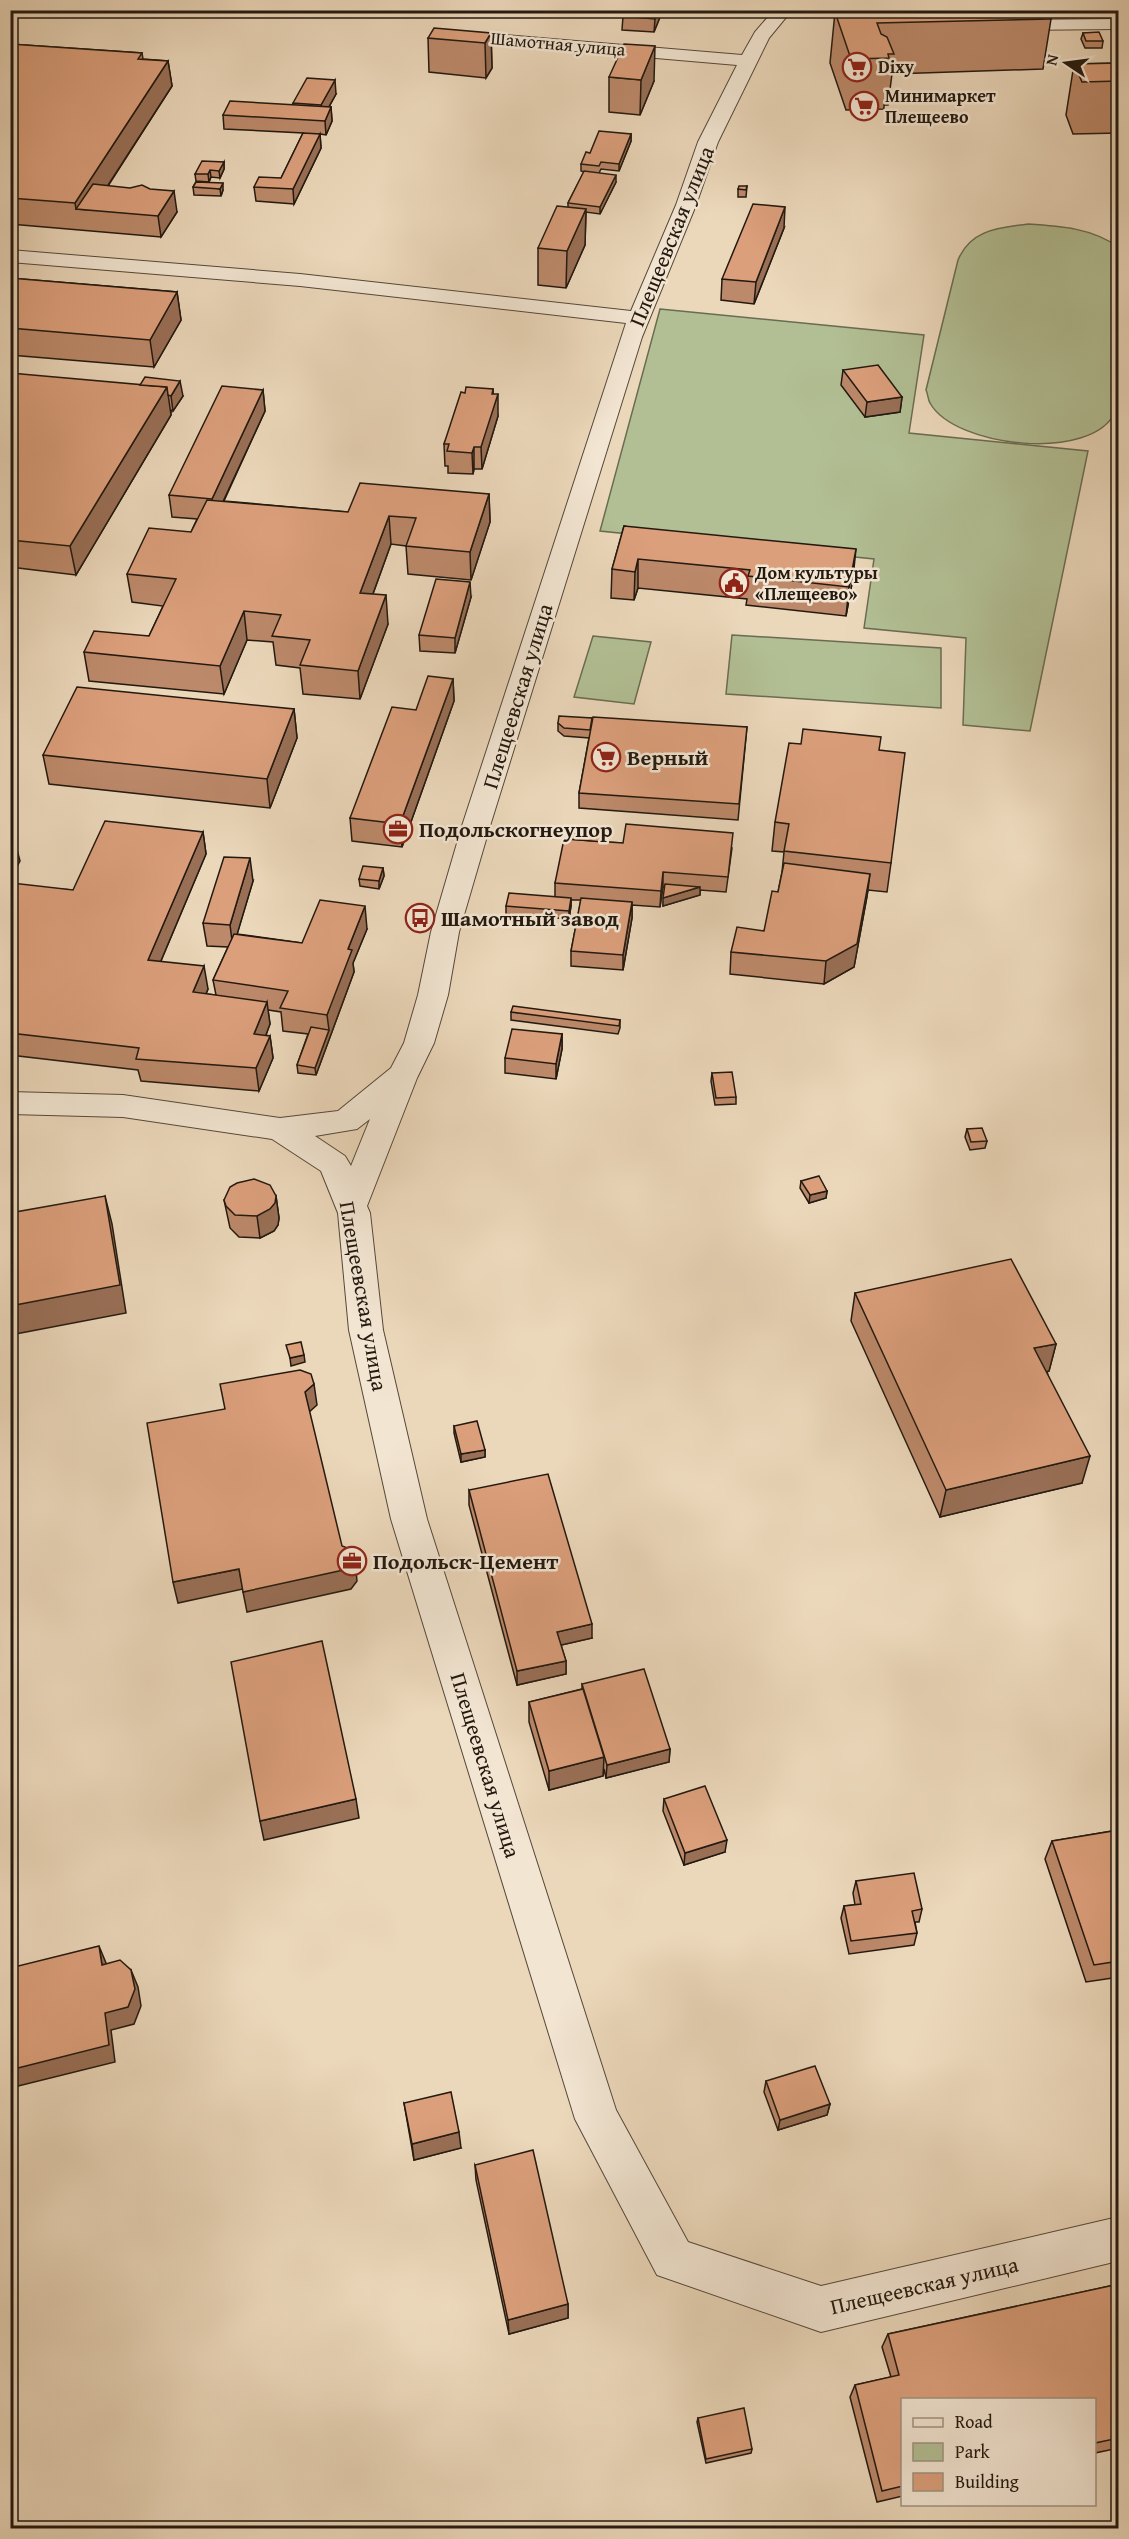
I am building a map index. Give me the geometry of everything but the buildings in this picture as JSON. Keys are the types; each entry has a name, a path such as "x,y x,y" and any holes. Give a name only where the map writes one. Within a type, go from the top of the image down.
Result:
{"street":[{"name":"Плещеевская улица","path":"279,1129 346,1121 403,1075 419,1043 433,995 445,932 476,826 539,621 638,318 686,205 708,142 767,27 784,10"},
{"path":"987,25 1119,24"},
{"name":"Шамотная улица","path":"440,34 749,61"},
{"path":"10,256 300,280 638,318"},
{"path":"351,1206 403,1075"},
{"path":"10,1103 123,1106 279,1129"},
{"name":"Плещеевская улица","path":"279,1129 334,1164 351,1206 366,1330 409,1519 597,2119 673,2259 821,2309 1119,2239"}],"green space":[{"path":"1028,224 1064,227 1087,232 1118,247 1119,384 1117,406 1102,428 1080,438 1053,443 1024,443 994,439 966,430 944,418 930,403 926,390 958,260 964,250 970,242 987,232"},
{"path":"660,309 924,335 909,433 1088,451 1030,731 963,725 966,638 864,628 874,559 600,531"},
{"path":"732,635 941,648 941,708 726,694"},
{"path":"593,636 651,642 634,704 574,697"}],"place":[{"name":"Dixy","path":"857,67"},
{"name":"Минимаркет Плещеево","path":"864,106"},
{"name":"Дом культуры «Плещеево»","path":"734,583"},
{"name":"Верный","path":"606,757"},
{"name":"Подольскогнеупор","path":"398,829"},
{"name":"Шамотный завод","path":"420,918"},
{"name":"Подольск-Цемент","path":"352,1561"}]}
